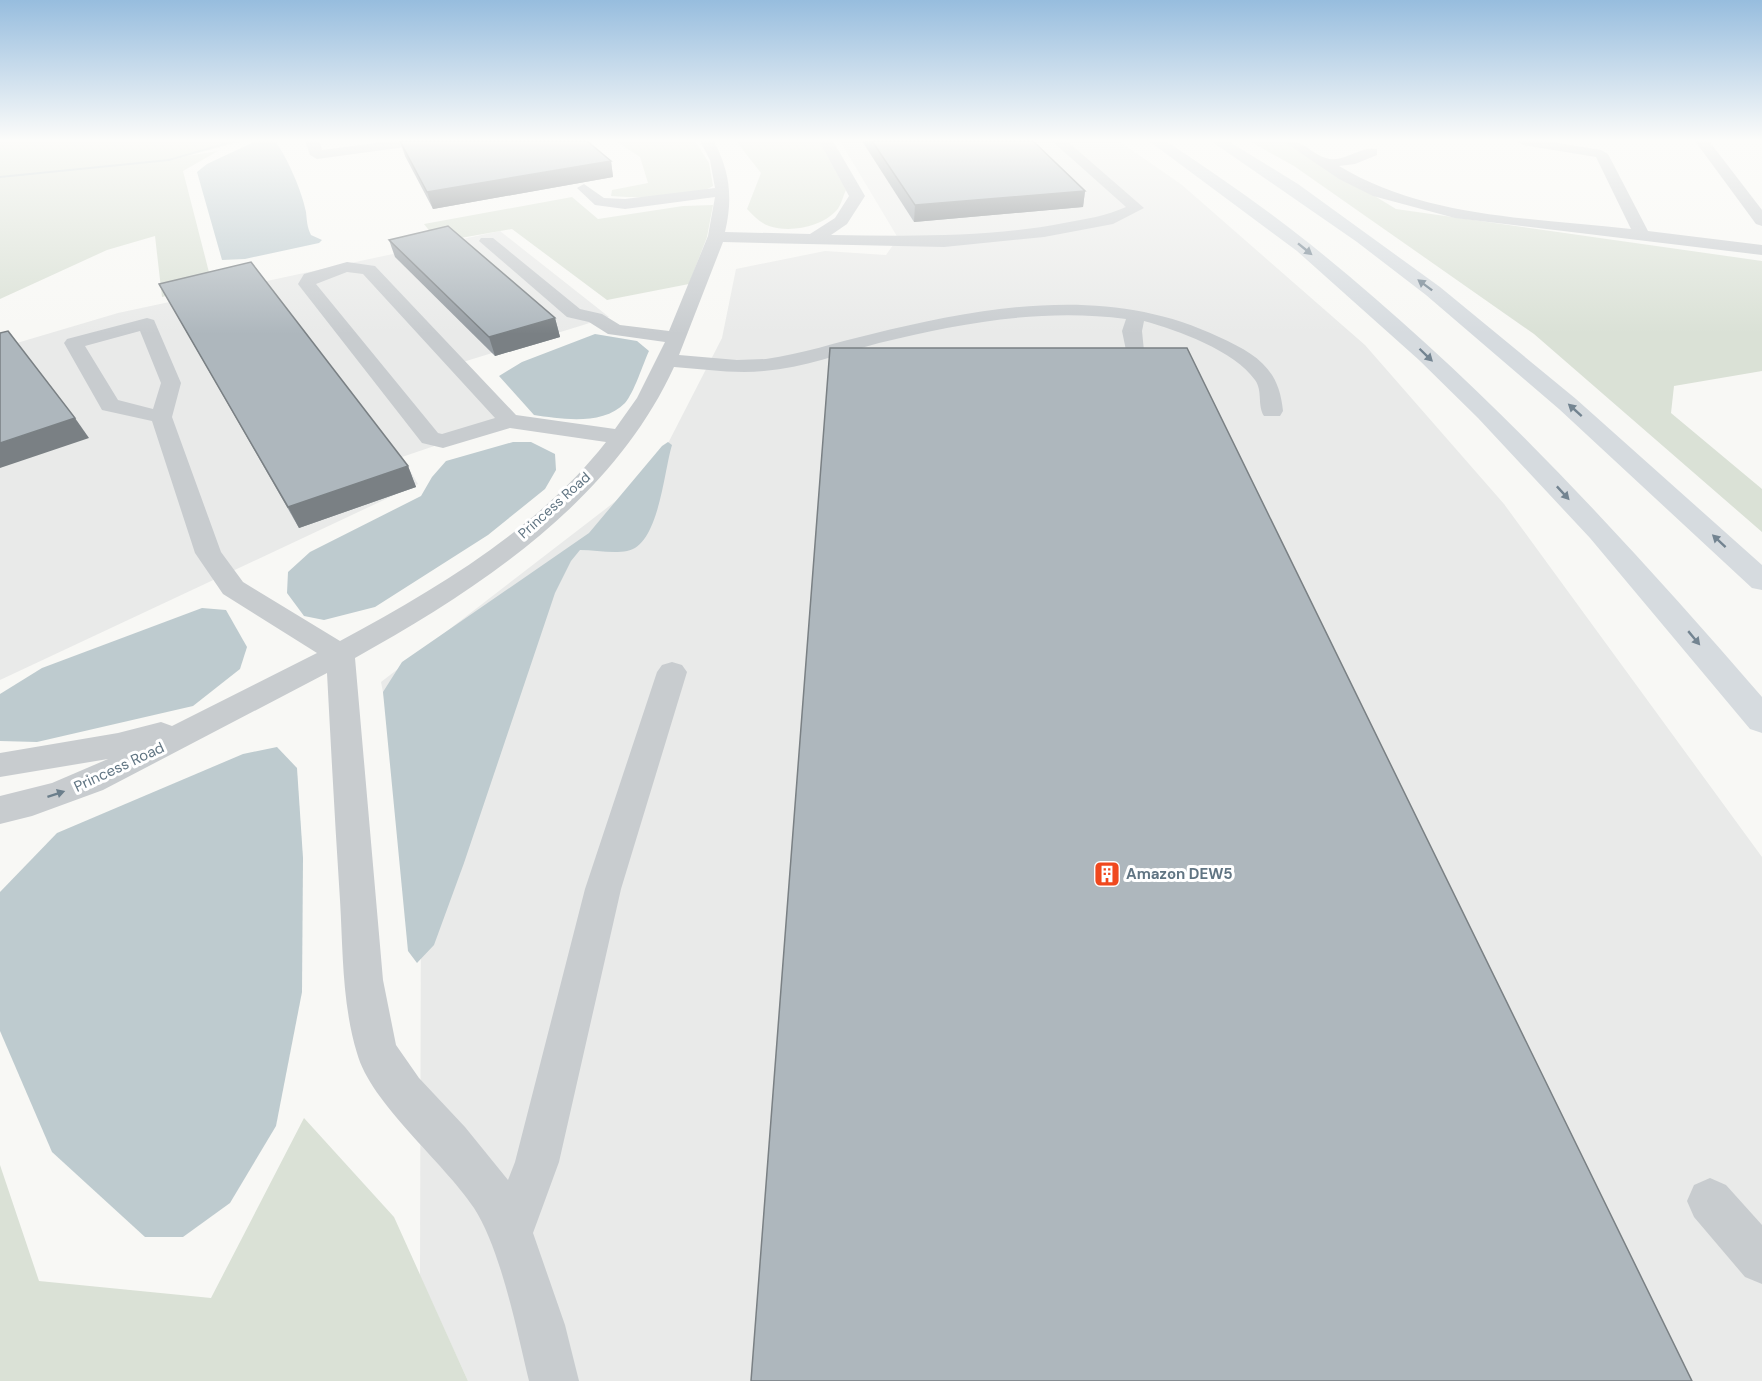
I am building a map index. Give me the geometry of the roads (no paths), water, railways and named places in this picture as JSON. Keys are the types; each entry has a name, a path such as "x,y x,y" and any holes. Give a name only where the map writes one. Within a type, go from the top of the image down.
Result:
{"highway":[{"path":"1246,205 1302,246 1432,360 1533,461 1599,532 1679,620 1762,720"},
{"path":"1318,205 1451,304 1552,389 1762,581"}],"street":[{"name":"Princess Road","path":"0,810 86,785 160,749 199,724 340,654 445,591 542,520 582,482 621,437 656,384 717,237 721,205"},
{"path":"814,239 841,220 851,205"},
{"path":"717,237 944,242 1044,232 1113,219 1136,208 1133,205"},
{"path":"1419,205 1455,213 1762,250"},
{"path":"1627,205 1642,236"},
{"path":"1750,205 1762,221"},
{"path":"487,241 574,312 595,318 615,330 676,338"},
{"path":"509,421 369,270 360,267 342,267 310,278 307,284 430,438 443,441 509,421 621,437"},
{"path":"666,360 739,365 777,364 897,334 1036,310 1081,308 1137,315 1195,330 1248,362 1268,384 1272,411"},
{"path":"1134,351 1132,331 1137,315"},
{"path":"161,417 110,405 75,343 147,324 171,383 161,417 208,553 233,588 340,654 363,980 377,1053 404,1093 450,1142 490,1193 510,1233 540,1325 554,1381"},
{"path":"510,1233 537,1162 603,889 672,672"},
{"name":"Princess Road","path":"0,765 118,745 199,724"},
{"path":"1710,1201 1762,1260"}],"place":[{"name":"Amazon DEW5","path":"1107,874"}]}
